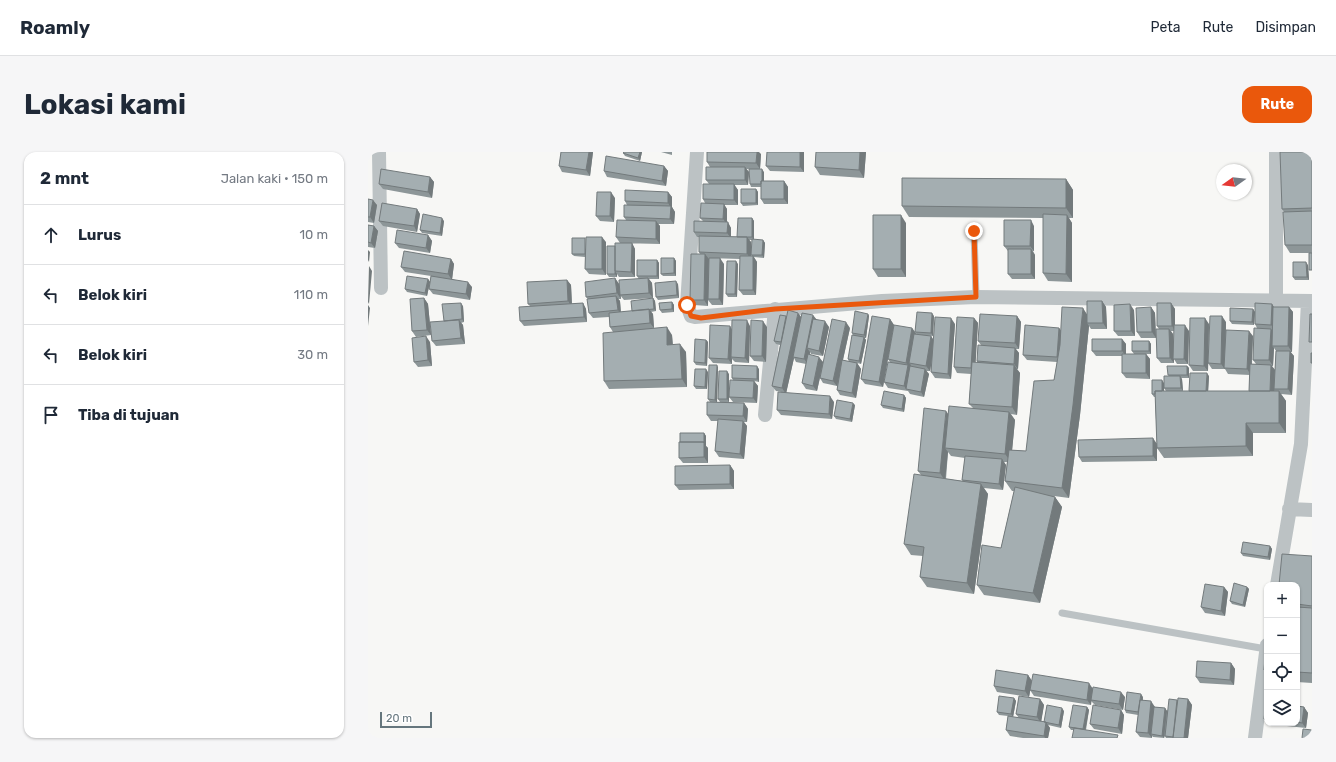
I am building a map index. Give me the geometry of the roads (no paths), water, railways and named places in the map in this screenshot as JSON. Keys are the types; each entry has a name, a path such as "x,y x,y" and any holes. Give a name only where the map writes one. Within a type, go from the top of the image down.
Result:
{"street":[{"path":"379,152 381,288"},
{"path":"697,152 687,305 691,316 701,318 775,309 976,297 1310,301 1301,444 1277,582"},
{"path":"1276,152 1276,300"},
{"path":"764,415 775,309"},
{"path":"1289,509 1312,510"},
{"path":"1255,738 1266,654"}],"lane":[{"path":"974,231 976,297"},
{"path":"1062,613 1264,647"}]}
